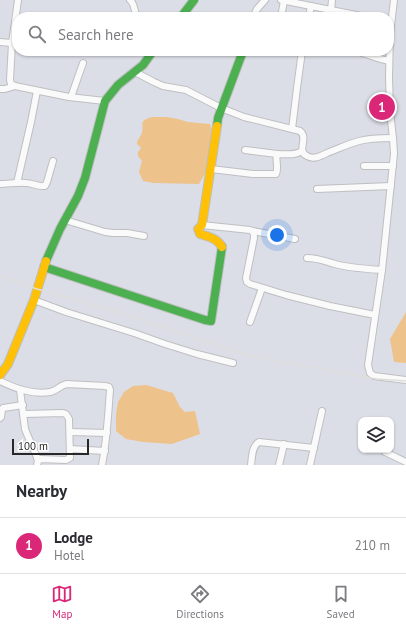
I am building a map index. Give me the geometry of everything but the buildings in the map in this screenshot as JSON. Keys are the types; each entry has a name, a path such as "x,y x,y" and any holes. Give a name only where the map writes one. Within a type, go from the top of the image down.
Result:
{"street":[{"path":"16,12 18,0"},
{"path":"130,0 134,6 135,12"},
{"path":"185,12 194,0"},
{"path":"256,12 265,0"},
{"path":"281,12 282,0 332,12"},
{"path":"332,0 335,12"},
{"path":"392,12 394,0"},
{"path":"310,12 311,6"},
{"path":"0,42 12,43 11,84 37,91 105,102"},
{"path":"0,375 8,364 34,300 44,267 60,229 78,196 85,178 105,102 118,85 143,65 149,56"},
{"path":"44,267 113,291 211,321 222,248 221,244 215,238 200,234 198,229 202,225 218,118 241,56"},
{"path":"292,130 301,56"},
{"path":"372,56 389,61"},
{"path":"389,56 390,112 394,138 394,154 382,270 368,365 370,373 374,376 406,380"},
{"path":"71,97 83,63"},
{"path":"135,72 163,86 186,90 221,108 244,117 300,132 304,137 302,151"},
{"path":"0,89 15,86"},
{"path":"17,183 37,91"},
{"path":"302,151 307,156 314,158 360,140 394,138"},
{"path":"245,150 292,155 302,151"},
{"path":"211,169 247,174 276,174 278,170 277,154"},
{"path":"0,184 28,183 44,186 47,182 53,161"},
{"path":"364,166 393,166"},
{"path":"316,189 391,186"},
{"path":"65,220 105,232 127,233 144,236"},
{"path":"202,225 250,230 295,239"},
{"path":"253,231 254,238 246,278 247,282 262,288 330,306 375,315"},
{"path":"307,258 319,258 335,264 382,270"},
{"path":"250,322 262,288"},
{"path":"34,300 66,312 196,354 233,363"},
{"path":"0,381 20,390 45,393 55,391 67,384 109,387 105,451 102,465"},
{"path":"20,390 25,429 34,448 38,463 43,459 68,460 71,457 69,419 66,414 24,414"},
{"path":"0,418 4,408 22,405"},
{"path":"310,465 322,411"},
{"path":"70,432 106,433"},
{"path":"251,465 254,448 257,442 314,448"},
{"path":"279,465 284,444"},
{"path":"70,449 105,451"},
{"path":"387,453 406,462"}],"shaded area":[{"path":"152,117 166,117 188,122 210,124 213,134 208,168 199,184 154,183 143,181 139,172 142,161 138,156 138,152 141,148 137,143 142,132 142,124 144,120"},
{"path":"406,312 406,363 394,362 390,339"},
{"path":"146,385 173,393 180,407 185,412 195,411 200,434 172,444 126,439 116,431 118,402 124,392 133,386"}],"railway":[{"path":"0,276 37,289 108,309 250,356 377,379 406,381"}],"traffic: fast":[{"path":"185,12 194,0"},
{"path":"46,261 60,229 78,196 85,178 105,101 118,85 143,65 149,56"},
{"path":"217,126 218,118 241,56"},
{"path":"44,267 211,321 222,247"}],"traffic: slow":[{"path":"217,126 202,225 198,229 200,234 210,237 222,247"},
{"path":"0,375 8,364 34,300 46,261"}],"place":[{"name":"Lodge","path":"382,107"}]}
